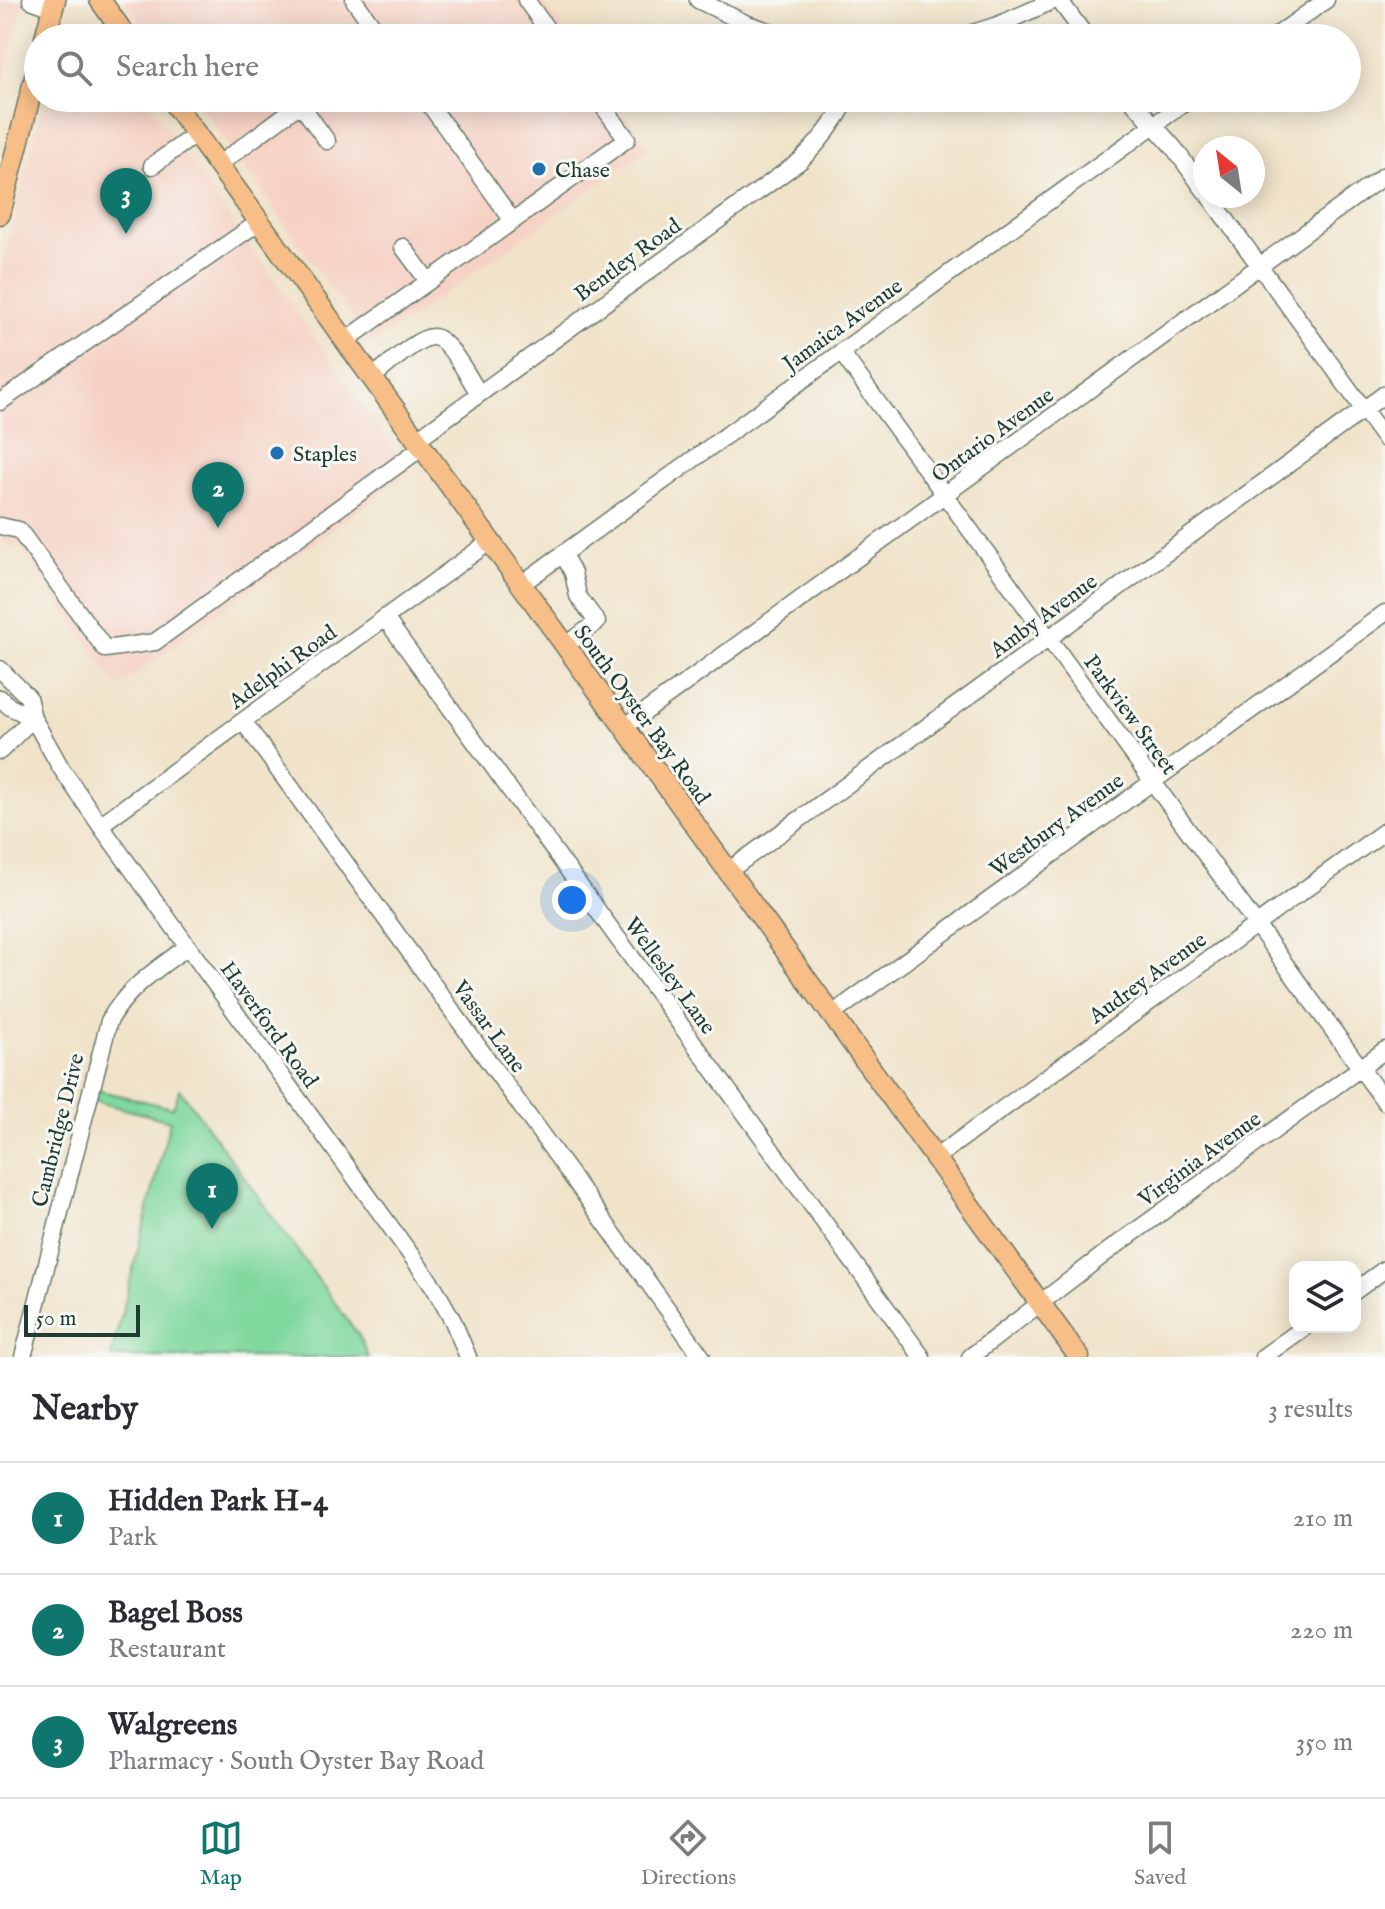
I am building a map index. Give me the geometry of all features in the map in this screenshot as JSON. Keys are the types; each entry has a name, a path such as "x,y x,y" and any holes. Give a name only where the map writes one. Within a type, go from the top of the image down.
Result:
{"main road":[{"path":"100,0 117,24"},
{"path":"49,24 54,4"},
{"path":"1,209 27,112"},
{"name":"South Oyster Bay Road","path":"180,112 1079,1357"}],"street":[{"path":"31,0 54,4"},
{"path":"354,0 371,24"},
{"path":"526,0 543,24"},
{"path":"698,0 748,24"},
{"path":"1000,24 1057,0 1076,24"},
{"path":"1293,24 1326,0"},
{"path":"218,165 286,112"},
{"path":"309,112 327,141"},
{"path":"435,112 513,221"},
{"path":"345,341 627,139 607,112"},
{"name":"Bentley Road","path":"0,526 19,530 105,649 155,642 419,444 479,394 800,161 817,145 841,112"},
{"path":"1142,112 1193,174"},
{"name":"Jamaica Avenue","path":"520,585 1172,112"},
{"path":"152,166 196,134"},
{"name":"Ontario Avenue","path":"623,728 1385,175"},
{"path":"1218,208 1385,439"},
{"path":"0,402 259,222"},
{"path":"403,247 428,281"},
{"path":"371,378 420,341 432,336 448,346 479,394"},
{"name":"Parkview Street","path":"841,352 1385,1102"},
{"name":"Amby Avenue","path":"727,872 1385,394"},
{"name":"Adelphi Road","path":"100,825 489,542"},
{"path":"563,554 573,573 578,596 597,622 565,646"},
{"name":"Westbury Avenue","path":"831,1015 1385,613"},
{"name":"Wellesley Lane","path":"385,618 922,1357"},
{"name":"Haverford Road","path":"0,669 28,697 33,718 61,768 100,825 434,1287 468,1357"},
{"name":"Haverford Road","path":"0,698 10,707 33,718"},
{"path":"0,751 33,718"},
{"name":"Vassar Lane","path":"243,721 702,1357"},
{"name":"Audrey Avenue","path":"935,1158 1385,831"},
{"name":"Cambridge Drive","path":"23,1357 109,1021 120,1001 136,984 187,947"},
{"name":"Virginia Avenue","path":"970,1357 1107,1252 1385,1050"},
{"path":"1361,1287 1385,1269"},
{"path":"1263,1357 1297,1333"}],"shaded area":[{"path":"0,0 24,0 0,95"},
{"path":"124,0 542,0 560,24 141,24"},
{"path":"41,112 155,112 410,472 118,687 21,547 0,543 0,276"},
{"path":"204,112 623,112 649,148 372,345"}],"green space":[{"path":"180,1089 359,1336 368,1357 111,1357 170,1121 94,1101 97,1090 173,1108"}],"place":[{"name":"Chase","path":"539,169"},
{"name":"Walgreens","path":"126,234"},
{"name":"Staples","path":"277,453"},
{"name":"Bagel Boss","path":"218,528"},
{"name":"Hidden Park H-4","path":"212,1229"}]}
